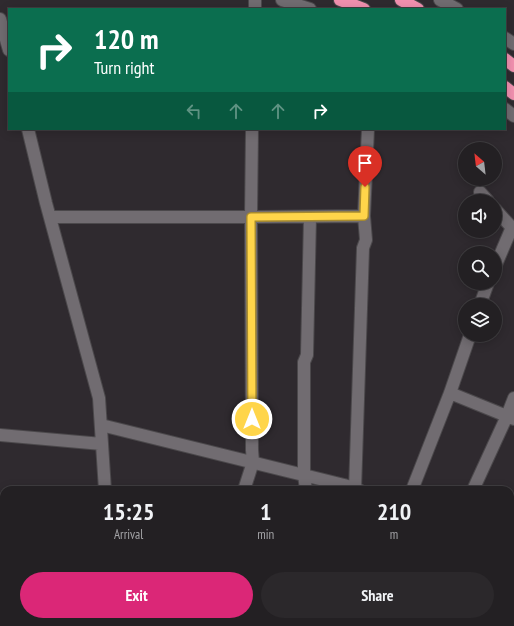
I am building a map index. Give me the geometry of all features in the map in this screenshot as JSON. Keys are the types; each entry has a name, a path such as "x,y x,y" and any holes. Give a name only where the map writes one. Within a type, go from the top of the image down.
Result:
{"highway":[{"path":"340,0 361,8"},
{"path":"401,0 416,8"},
{"path":"506,60 514,66"},
{"path":"506,88 514,94"}],"street":[{"path":"282,0 307,8"},
{"path":"440,0 455,8"},
{"path":"0,19 8,47"},
{"path":"506,110 514,116"},
{"path":"28,130 99,398 105,486"},
{"path":"245,486 253,462 251,217 252,130"},
{"path":"356,486 363,248 366,240 364,216 368,130"},
{"path":"50,217 364,216"},
{"path":"305,486 304,475 304,362 307,355 310,217"},
{"path":"502,217 513,229 502,252"},
{"path":"414,486 450,393 468,342"},
{"path":"450,393 510,418"},
{"path":"475,486 510,418 514,398"},
{"path":"101,425 346,486"},
{"path":"0,435 102,444"}],"route":[{"path":"252,419 251,217 364,216 365,187"}]}
